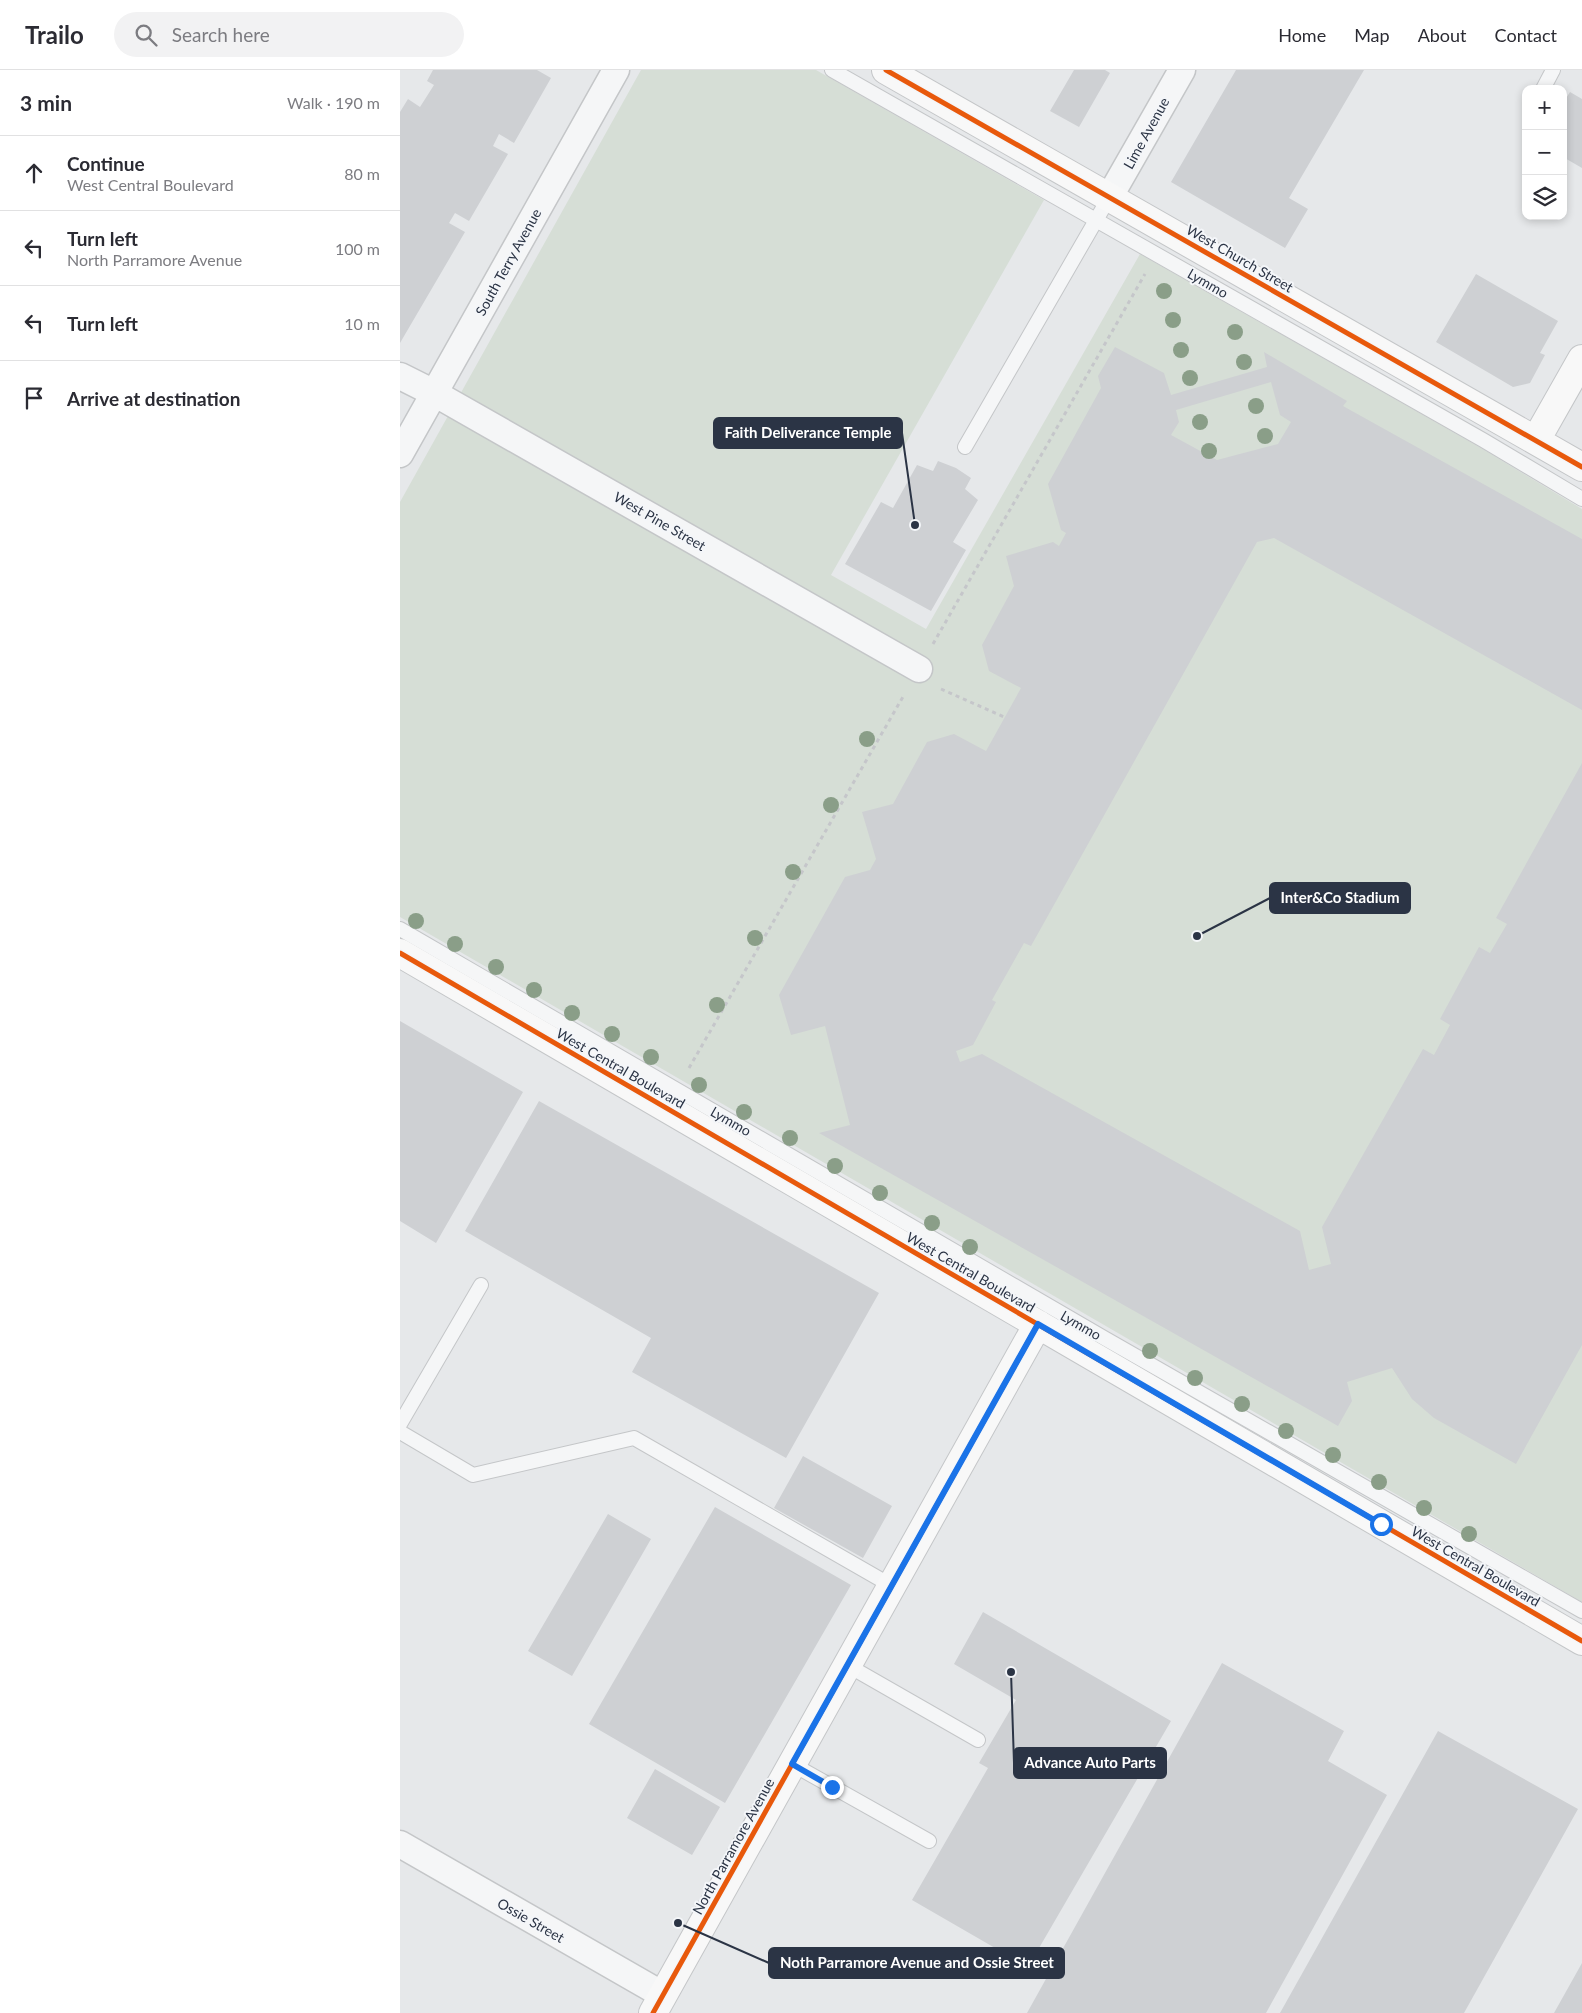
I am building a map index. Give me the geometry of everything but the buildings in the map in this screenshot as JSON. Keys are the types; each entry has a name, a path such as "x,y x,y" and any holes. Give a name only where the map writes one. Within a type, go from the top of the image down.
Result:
{"street":[{"name":"South Terry Avenue","path":"400,454 616,70"},
{"name":"West Church Street","path":"886,70 1110,196 1582,467"},
{"name":"Lime Avenue","path":"1110,196 1182,70"},
{"path":"1536,440 1582,359"},
{"name":"West Pine Street","path":"400,376 434,393 926,677"},
{"name":"West Central Boulevard","path":"400,953 1582,1641"},
{"name":"North Parramore Avenue","path":"658,2004 1038,1324"},
{"name":"Ossie Street","path":"400,1844 658,2004"}],"lane":[{"name":"Lymmo","path":"832,70 1483,440 1582,499"},
{"path":"1545,85 1553,70"},
{"path":"966,447 1110,196"},
{"name":"Lymmo","path":"400,929 1104,1338 1582,1611"},
{"path":"400,1424 481,1285"},
{"path":"400,1432 473,1475 634,1438 892,1586"},
{"path":"847,1665 978,1740"},
{"path":"792,1764 929,1841"}],"path":[{"path":"926,677 1004,717"}],"shaded area":[{"path":"641,70 816,70 1044,200 831,575 926,629 1140,254 1481,448 1582,509 1582,1602 400,917 400,502"}],"cycle path":[{"path":"886,70 1582,467"},
{"path":"400,953 1582,1641"},
{"path":"653,2013 1038,1324"}],"place":[{"name":"Faith Deliverance Temple","path":"915,525"},
{"name":"Inter&Co Stadium","path":"1197,936"},
{"name":"Advance Auto Parts","path":"1011,1672"},
{"name":"Noth Parramore Avenue and Ossie Street","path":"678,1923"}],"route":[{"path":"832,1787 792,1764 1038,1324 1381,1524"}]}
